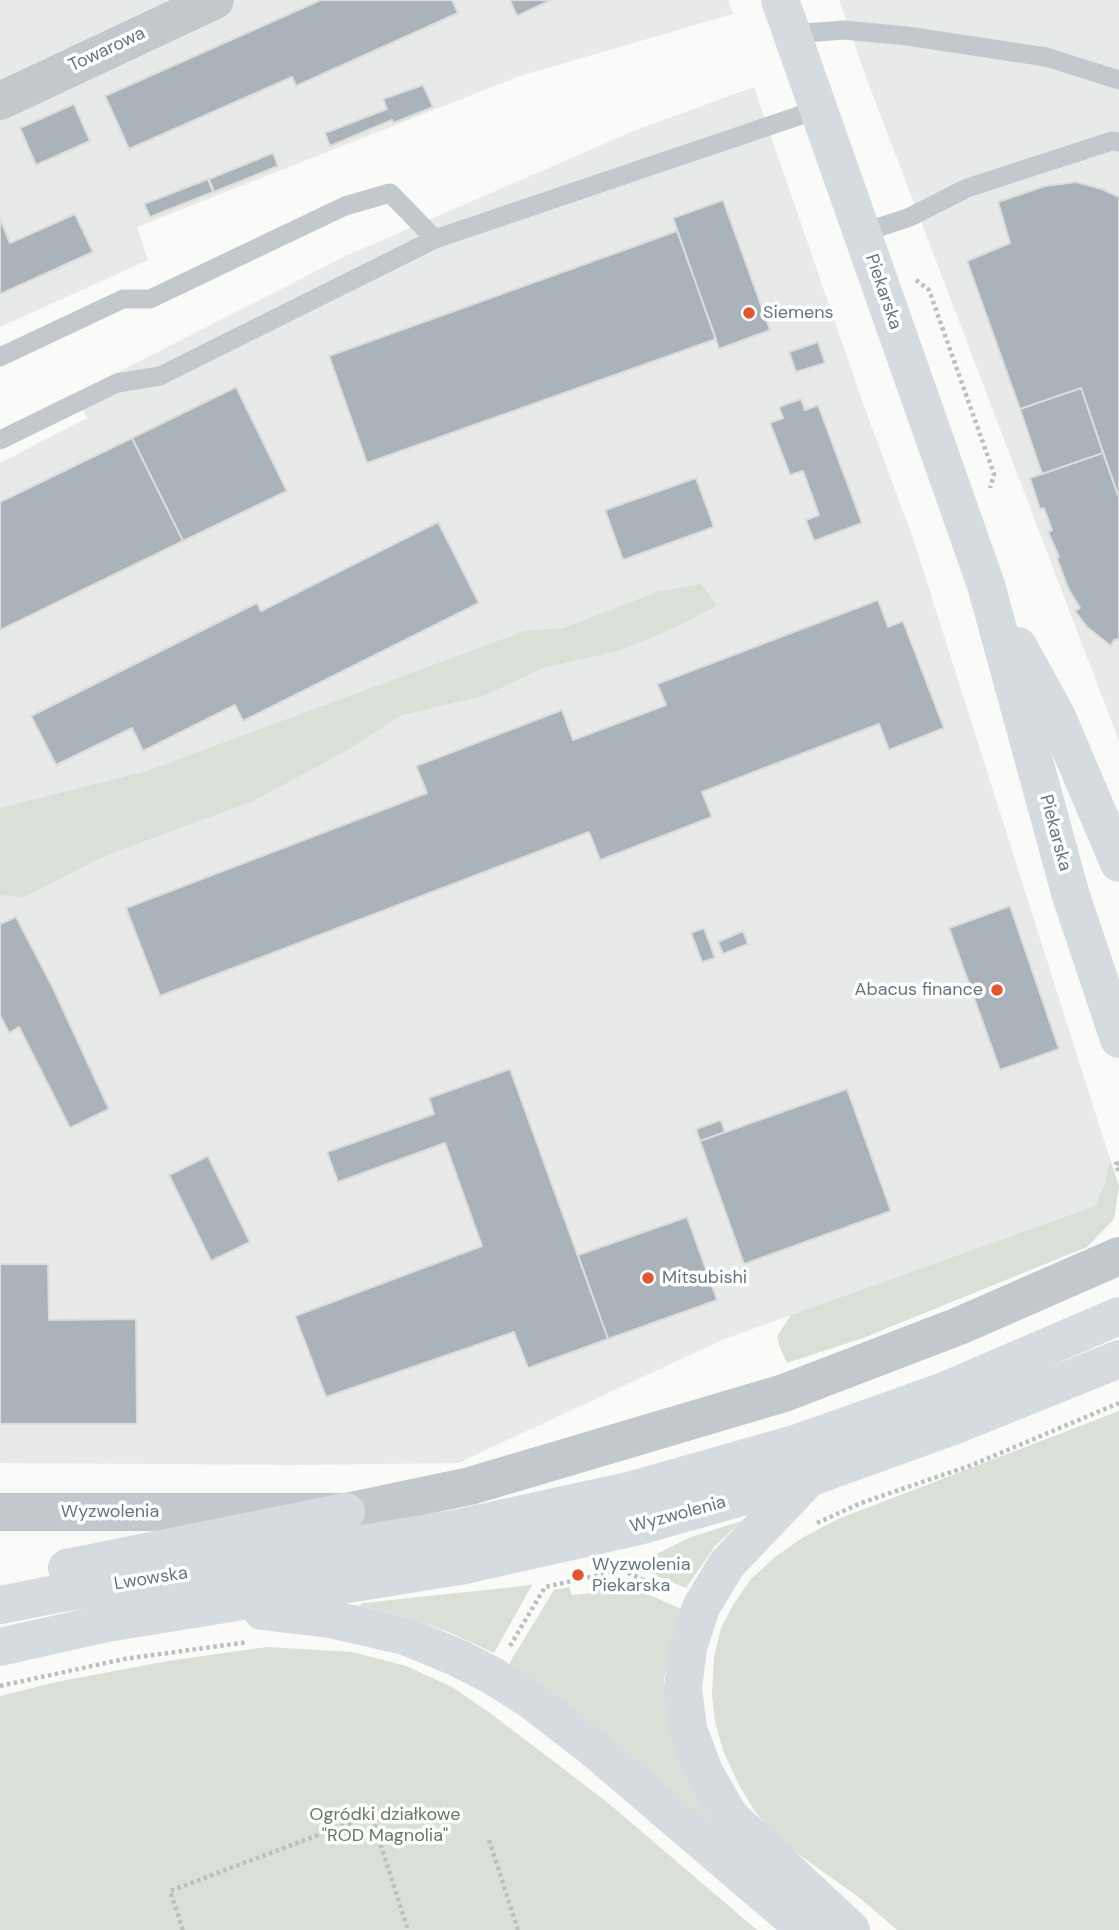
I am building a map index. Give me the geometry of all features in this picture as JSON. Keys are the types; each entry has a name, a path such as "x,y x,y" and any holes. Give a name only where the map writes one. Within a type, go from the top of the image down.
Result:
{"main road":[{"name":"Piekarska","path":"786,17 986,585 1071,896 1119,1039"},
{"name":"Piekarska","path":"986,585 1056,718 1119,863"},
{"name":"Wyzwolenia","path":"303,1555 536,1512 632,1490 798,1443 942,1392 1119,1316"},
{"name":"Wyzwolenia","path":"218,1605 465,1565 563,1544 724,1503 809,1478 956,1425 1119,1359"},
{"path":"809,1478 727,1564 701,1607 688,1648 683,1688 688,1729 704,1772 730,1817 851,1930"},
{"path":"0,1581 346,1511"},
{"name":"Lwowska","path":"0,1605 303,1555"},
{"path":"218,1605 330,1619 405,1636 493,1676 532,1701 593,1748 806,1930"},
{"name":"Lwowska","path":"0,1647 107,1623 218,1605"}],"street":[{"name":"Towarowa","path":"0,101 215,0"},
{"name":"Wyzwolenia","path":"0,1512 346,1511 470,1486 784,1393 959,1326 1119,1256"}],"lane":[{"path":"786,17 844,30 908,36 1046,57 1119,80"},
{"path":"0,440 117,383 160,376 435,239 819,109"},
{"path":"863,233 911,217 967,188 1112,141 1119,142"},
{"path":"0,357 123,299 150,299 345,206 390,193 435,239"}],"path":[{"path":"1119,1163 1116,1164 1119,1173"},
{"path":"814,1524 861,1503 972,1465 1119,1403"},
{"path":"506,1653 545,1587 622,1570 701,1607"},
{"path":"0,1686 124,1659 251,1642"},
{"path":"183,1930 170,1891 371,1815 408,1930"},
{"path":"489,1840 518,1930"}],"shaded area":[{"path":"0,0 728,0 733,14 520,76 137,227 148,260 0,327"},
{"path":"839,0 1119,0 1119,741 866,77"},
{"path":"754,87 865,409 913,538 1110,1159 1105,1183 1095,1206 722,1340 458,1463 0,1463 0,463 87,418 75,394 348,255 636,130"}],"green space":[{"path":"701,584 717,606 672,629 621,650 543,668 483,696 402,715 344,752 253,801 107,855 24,897 0,895 0,808 147,771 525,631 564,628 657,592"},
{"path":"1110,1159 1119,1186 1114,1219 1087,1247 863,1338 787,1363 777,1336 791,1315 1095,1206 1105,1183"},
{"path":"1119,1411 1119,1930 897,1930 861,1899 775,1837 739,1785 724,1753 715,1722 712,1694 714,1657 721,1628 751,1579 775,1557 802,1538 838,1519"},
{"path":"742,1521 715,1546 686,1588 632,1566 691,1537"},
{"path":"611,1578 681,1609 672,1636 664,1680 670,1731 723,1834 510,1666 554,1590 569,1587 572,1595 592,1593 597,1587 596,1580"},
{"path":"532,1585 494,1653 408,1617 358,1606 363,1603"},
{"name":"Ogródki działkowe \"ROD Magnolia\"","path":"267,1647 352,1652 406,1666 452,1687 607,1802 757,1930 0,1930 0,1696 56,1682 168,1661"}],"building":[{"path":"321,0 452,0 458,13 296,86 292,77 129,149 105,96"},
{"path":"510,0 551,0 517,16"},
{"path":"423,85 433,107 393,123 392,120 330,146 325,133 387,109 383,99"},
{"path":"74,104 90,141 36,165 20,128"},
{"path":"273,153 278,166 214,192 209,179"},
{"path":"208,179 213,192 150,217 144,204"},
{"path":"1076,182 1119,197 1119,498 1081,388 1020,409 967,261 1010,243 998,202 1045,186"},
{"path":"723,200 770,330 719,349 673,218"},
{"path":"75,214 93,252 0,294 0,219 10,243"},
{"path":"677,231 716,339 367,463 329,356"},
{"path":"818,342 825,363 796,372 789,352"},
{"path":"236,387 287,491 183,541 132,438"},
{"path":"1081,388 1103,453 1042,474 1020,409"},
{"path":"801,399 805,410 818,405 862,523 814,541 806,520 819,515 803,471 790,475 770,423 783,418 779,407"},
{"path":"132,438 183,541 0,630 0,502"},
{"path":"1103,453 1119,498 1119,639 1114,640 1111,646 1087,627 1075,611 1080,608 1068,588 1048,532 1052,530 1044,508 1040,509 1030,478"},
{"path":"696,478 714,527 623,560 605,510"},
{"path":"438,522 479,603 243,721 235,705 143,751 132,728 56,765 31,716 257,603 261,611"},
{"path":"878,600 888,627 903,621 944,728 889,750 879,724 702,792 712,817 600,860 589,832 160,996 126,908 427,793 416,766 562,710 573,740 666,705 657,684"},
{"path":"1010,906 1059,1049 1000,1070 949,928"},
{"path":"16,917 52,986 109,1109 70,1128 19,1027 9,1033 0,1015 0,924"},
{"path":"704,928 715,958 702,962 691,933"},
{"path":"743,931 748,944 723,954 718,942"},
{"path":"510,1069 608,1339 528,1368 514,1332 326,1397 295,1316 482,1246 445,1143 338,1182 327,1152 434,1114 429,1098"},
{"path":"847,1089 891,1211 744,1264 700,1141"},
{"path":"721,1120 725,1132 700,1141 696,1129"},
{"path":"208,1156 250,1242 211,1261 169,1175"},
{"name":"Mitsubishi","path":"687,1217 717,1300 608,1339 578,1255"},
{"path":"0,1264 48,1264 49,1320 136,1319 137,1424 0,1424"}],"place":[{"name":"Siemens","path":"749,313"},
{"name":"Abacus finance","path":"997,990"},
{"name":"Mitsubishi","path":"648,1278"},
{"name":"Wyzwolenia Piekarska","path":"578,1575"}]}
